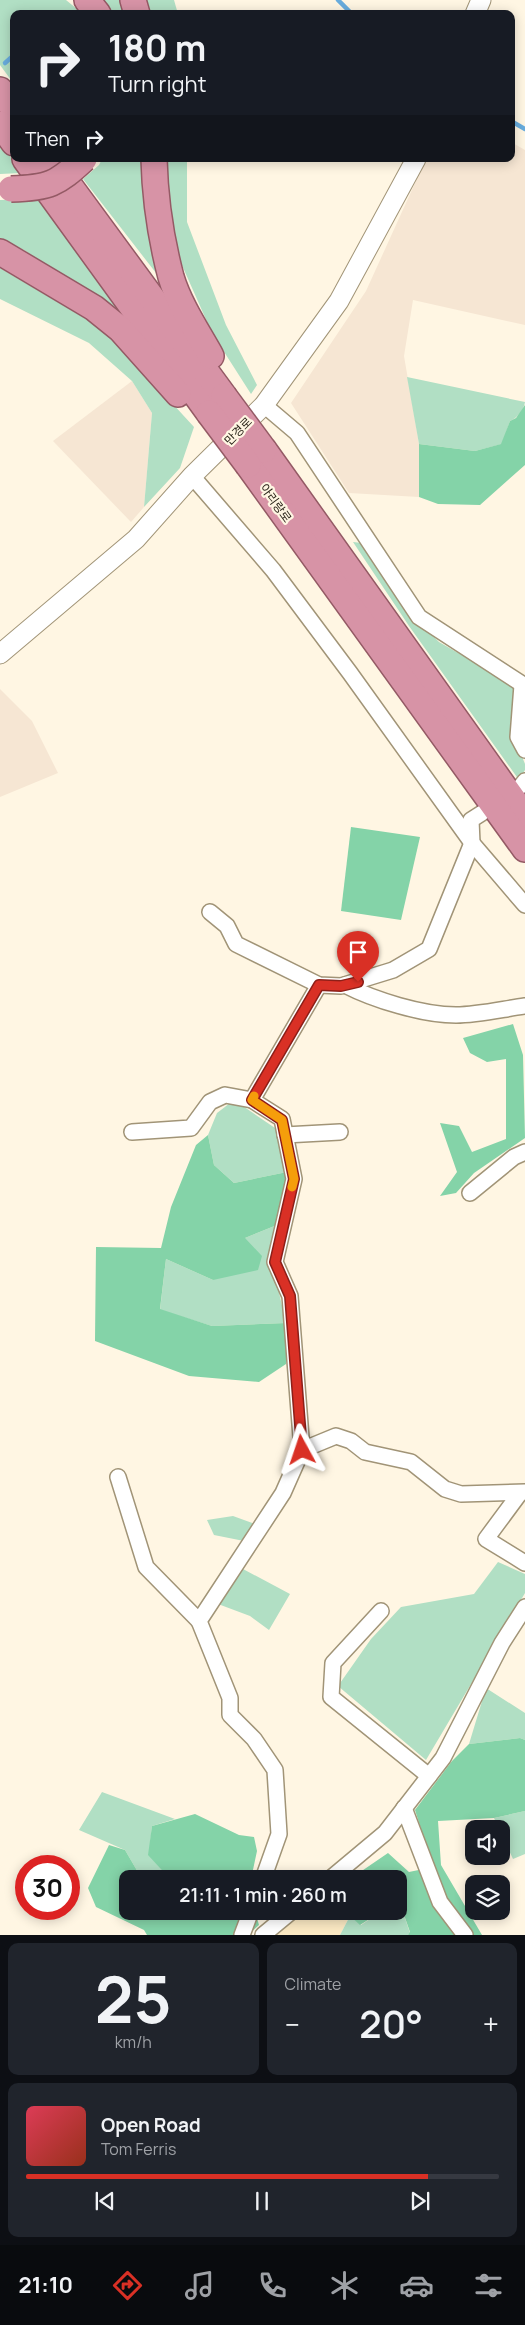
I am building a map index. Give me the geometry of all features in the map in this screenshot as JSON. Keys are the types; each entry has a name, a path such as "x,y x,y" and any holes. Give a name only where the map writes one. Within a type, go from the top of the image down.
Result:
{"highway":[{"path":"87,0 95,10"},
{"path":"0,90 10,104"},
{"path":"0,124 10,137"},
{"name":"아리랑로","path":"28,162 214,401 525,816"},
{"name":"아리랑로","path":"52,162 214,401"},
{"path":"6,189 29,189 57,183 81,162"},
{"path":"0,252 94,308 120,329 194,411 214,401 225,378 196,330 172,278 159,218 154,162"},
{"name":"아리랑로","path":"256,458 525,850"}],"street":[{"name":"만경로","path":"0,654 136,539 192,476 264,405 339,301 414,162"},
{"path":"264,405 297,433 419,617 524,685 518,736 525,750"},
{"path":"192,476 273,570 350,673 472,843 525,905"},
{"path":"210,912 227,926 236,944 319,985 344,985 393,970 428,949 472,843 472,820 482,813"},
{"path":"252,1100 319,985"},
{"path":"344,985 366,996 418,1010 456,1015 525,1006"},
{"path":"132,1132 191,1128 210,1102 225,1095 252,1100 282,1120 294,1179 275,1262 290,1296 302,1450 283,1493 199,1621"},
{"path":"285,1136 340,1132"},
{"path":"470,1193 514,1157 525,1152"},
{"path":"302,1450 336,1436 351,1441 365,1452 411,1462 445,1489 461,1494 522,1493"},
{"path":"118,1477 146,1567 199,1621 230,1698 230,1715 254,1739 275,1770 279,1834 266,1870"},
{"path":"522,1493 486,1539 525,1563"},
{"path":"341,1870 385,1833 443,1758 502,1642 525,1607"},
{"path":"381,1611 333,1663 331,1697 429,1776"},
{"path":"404,1808 440,1902 465,1935"},
{"path":"242,1935 248,1920"},
{"path":"263,1935 281,1920"}],"shaded area":[{"path":"515,144 525,150 525,325 413,300 404,356 419,444 419,497 349,493 291,403 366,291 425,162 515,162"},
{"path":"132,381 152,413 144,507 131,522 53,441"},
{"path":"0,689 32,721 58,773 0,797"},
{"path":"287,1920 348,1920 340,1935 269,1935"}],"green space":[{"path":"0,0 66,0 78,10 10,10 10,79 0,65"},
{"path":"82,0 121,0 125,10 88,10"},
{"path":"144,0 174,0 177,10 146,10"},
{"path":"0,142 10,156 10,162 14,162 22,173 0,174"},
{"path":"100,162 144,162 163,282 83,179"},
{"path":"165,162 187,162 187,222 226,325 257,385 251,394 212,333 177,254"},
{"path":"41,199 134,326 24,250 0,239 0,200"},
{"path":"0,268 105,330 194,427 180,468 144,507 152,413 132,381 89,343 0,299"},
{"path":"407,377 525,402 520,413 510,421 502,444 475,451 419,444"},
{"path":"525,405 525,465 480,505 438,504 419,497 419,444 475,451 501,444 510,421 516,418"},
{"path":"353,542 362,543 423,626 439,642 515,686 510,727 525,764 525,770 519,780 409,626"},
{"path":"351,827 420,837 401,920 341,911"},
{"path":"513,1024 523,1055 525,1138 474,1173 456,1193 440,1196 457,1172 440,1123 459,1126 472,1152 506,1139 506,1059 487,1062 470,1053 463,1038"},
{"path":"234,1100 278,1130 287,1172 234,1183 214,1165 208,1135 217,1113"},
{"path":"208,1135 214,1165 234,1183 287,1172 277,1225 245,1238 262,1256 258,1270 213,1280 166,1259 160,1309 212,1326 286,1323 286,1364 259,1382 189,1376 95,1341 96,1247 161,1248 171,1207 196,1145"},
{"path":"277,1225 271,1258 286,1323 212,1326 160,1310 166,1259 213,1280 245,1238"},
{"path":"233,1516 255,1524 244,1541 214,1535 207,1520"},
{"path":"498,1562 525,1574 525,1593 426,1760 338,1686 371,1639 401,1607 474,1594"},
{"path":"243,1569 290,1594 269,1630 250,1616 218,1604"},
{"path":"486,1688 525,1713 525,1740 520,1738 469,1744"},
{"path":"520,1738 525,1740 525,1811 494,1818 438,1821 441,1865 465,1906 465,1920 473,1920 482,1935 408,1935 410,1932 406,1920 407,1870 409,1872 433,1867 415,1810 452,1761 469,1744"},
{"path":"102,1792 175,1819 152,1826 149,1855 162,1870 137,1870 125,1850 79,1830"},
{"path":"525,1811 525,1854 513,1859 510,1852 510,1820 495,1820 494,1818"},
{"path":"195,1814 239,1835 254,1837 257,1851 253,1870 162,1870 148,1855 152,1826"},
{"path":"109,1845 125,1850 137,1870 119,1870 119,1918 96,1907 88,1888"},
{"path":"388,1853 407,1870 363,1870"},
{"path":"123,1920 258,1920 259,1925 248,1935 147,1935 144,1930"},
{"path":"348,1920 355,1920 361,1925 368,1920 406,1920 410,1933 408,1935 340,1935"},
{"path":"354,1920 368,1920 360,1925"}],"waterway":[{"path":"338,0 348,10"},
{"path":"5,63 10,59"},
{"path":"515,123 525,129"}],"slow traffic":[{"path":"254,1096 252,1100 282,1120 294,1179 292,1187"}],"route":[{"path":"302,1450 290,1296 275,1262 294,1179 282,1120 252,1100 319,985 341,986 358,982"}]}
